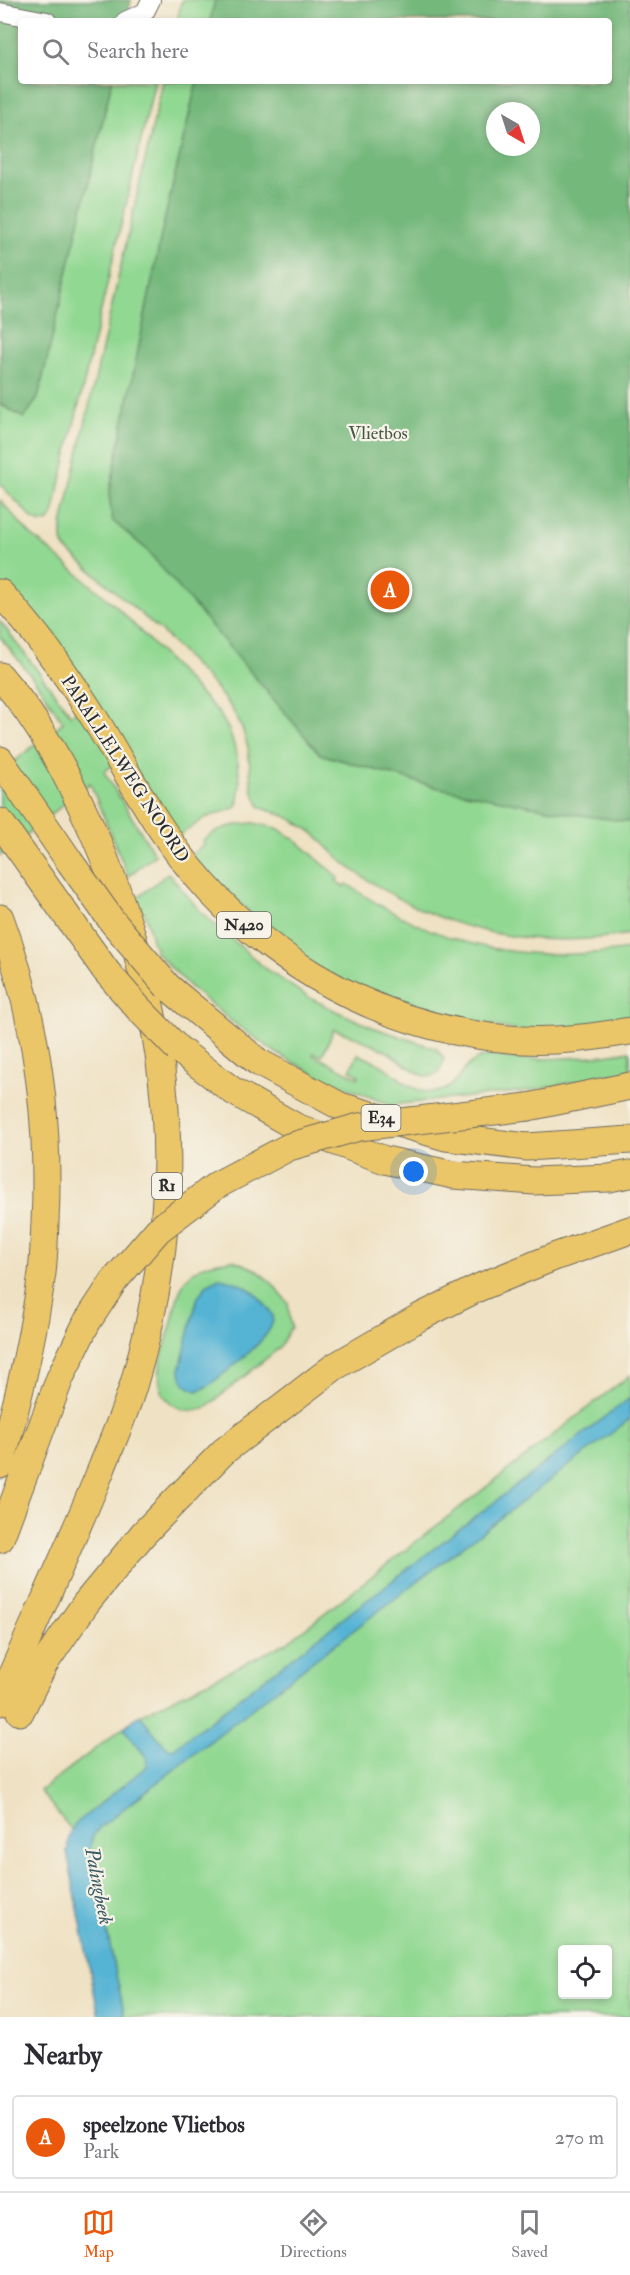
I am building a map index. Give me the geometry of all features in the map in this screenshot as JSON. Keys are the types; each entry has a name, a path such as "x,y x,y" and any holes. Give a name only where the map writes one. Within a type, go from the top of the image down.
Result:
{"highway":[{"name":"PARALLELWEG NOORD","path":"0,593 53,656 158,825 188,867 215,898 263,942 306,972 355,997 399,1015 445,1029 481,1036 524,1040 580,1039 630,1031"},
{"name":"PARALLELWEG NOORD","path":"0,611 53,679 149,834 176,872 241,942 276,969 318,995 385,1026 460,1047 508,1052 557,1053 630,1045"},
{"name":"R1","path":"0,676 34,722 60,763 109,870 128,923 145,981 158,1047 164,1094 167,1204 161,1265 134,1385 10,1707"},
{"name":"E34","path":"0,760 112,921 168,987 258,1062 340,1106 446,1137 527,1148 630,1140"},
{"name":"E34","path":"0,822 106,971 138,1008 178,1049 233,1090 296,1127 385,1160 453,1175 534,1181 609,1178 630,1174"},
{"path":"0,918 15,963 38,1069 45,1132 46,1197 42,1271 30,1342 16,1408 0,1465"},
{"path":"0,1539 48,1408 87,1322 114,1281 158,1230 217,1185 290,1147 359,1127 528,1107 630,1086"},
{"path":"10,1707 44,1664 86,1603 143,1534 224,1451 334,1367 420,1317 480,1287 630,1230"}],"street":[{"path":"132,18 145,12 151,3"},
{"path":"0,12 31,18"}],"green space":[{"path":"0,0 131,0 127,18 18,18 18,84 111,84 38,398 24,418 0,404"},
{"path":"182,0 215,0 211,18 178,18"},
{"name":"Vlietbos","path":"215,0 630,0 630,822 573,814 435,787 320,754 146,549 113,521 109,495 162,231 196,84 612,84 612,18 211,18"},
{"path":"111,84 154,84 53,514 49,521 41,523 34,520 0,484 0,404 24,418 38,398"},
{"path":"162,84 196,84 162,231 109,495 113,521 146,549 320,754 435,787 573,814 630,822 630,934 592,939 555,940 485,931 451,922 385,891 348,866 305,827 287,817 260,807 252,790 248,747 242,728 232,709 215,687 163,633 65,548 62,541 62,525"},
{"path":"0,500 29,533 116,606 219,713 229,730 237,755 240,785 237,807 205,818 177,837 124,756 104,772 155,855 128,876 90,783 0,856 0,773 63,722 36,682 0,637 0,621 71,715 90,700 0,583"},
{"path":"253,823 277,828 298,842 339,878 336,881 344,887 347,884 381,906 414,923 448,936 482,946 517,952 591,953 630,949 630,1024 524,1032 391,1005 299,959 190,856 204,844 202,841 214,833 232,826"},
{"path":"168,873 201,912 267,970 308,997 336,1011 372,1027 437,1049 444,1059 440,1070 434,1076 426,1076 409,1068 380,1048 334,1029 322,1056 314,1053 313,1055 358,1078 359,1075 350,1070 358,1054 383,1066 410,1086 430,1092 447,1089 473,1062 491,1056 525,1059 565,1058 630,1051 630,1072 527,1091 390,1105 318,1076 278,1054 231,1021 191,988 154,950 157,948 153,944 145,912 141,912 136,899"},
{"path":"233,1260 255,1269 272,1283 288,1303 291,1327 279,1348 207,1407 193,1410 181,1409 165,1396 159,1376 179,1293 192,1273 214,1263"},
{"path":"630,1375 630,2017 112,2017 74,1833 40,1791 140,1715 286,1643"}],"water":[{"path":"219,1278 238,1283 254,1292 273,1317 266,1335 257,1345 207,1387 197,1391 184,1384 180,1370 197,1299 206,1285"},
{"path":"630,1398 630,1419 99,1828 93,1836 90,1849 125,2017 99,2017 67,1852 69,1836 74,1825 147,1766 147,1758 123,1728 140,1715 166,1747 173,1749"}],"place":[{"name":"speelzone Vlietbos","path":"390,590"}],"water label":[{"name":"Palingbeek","path":"99,1886"}]}
